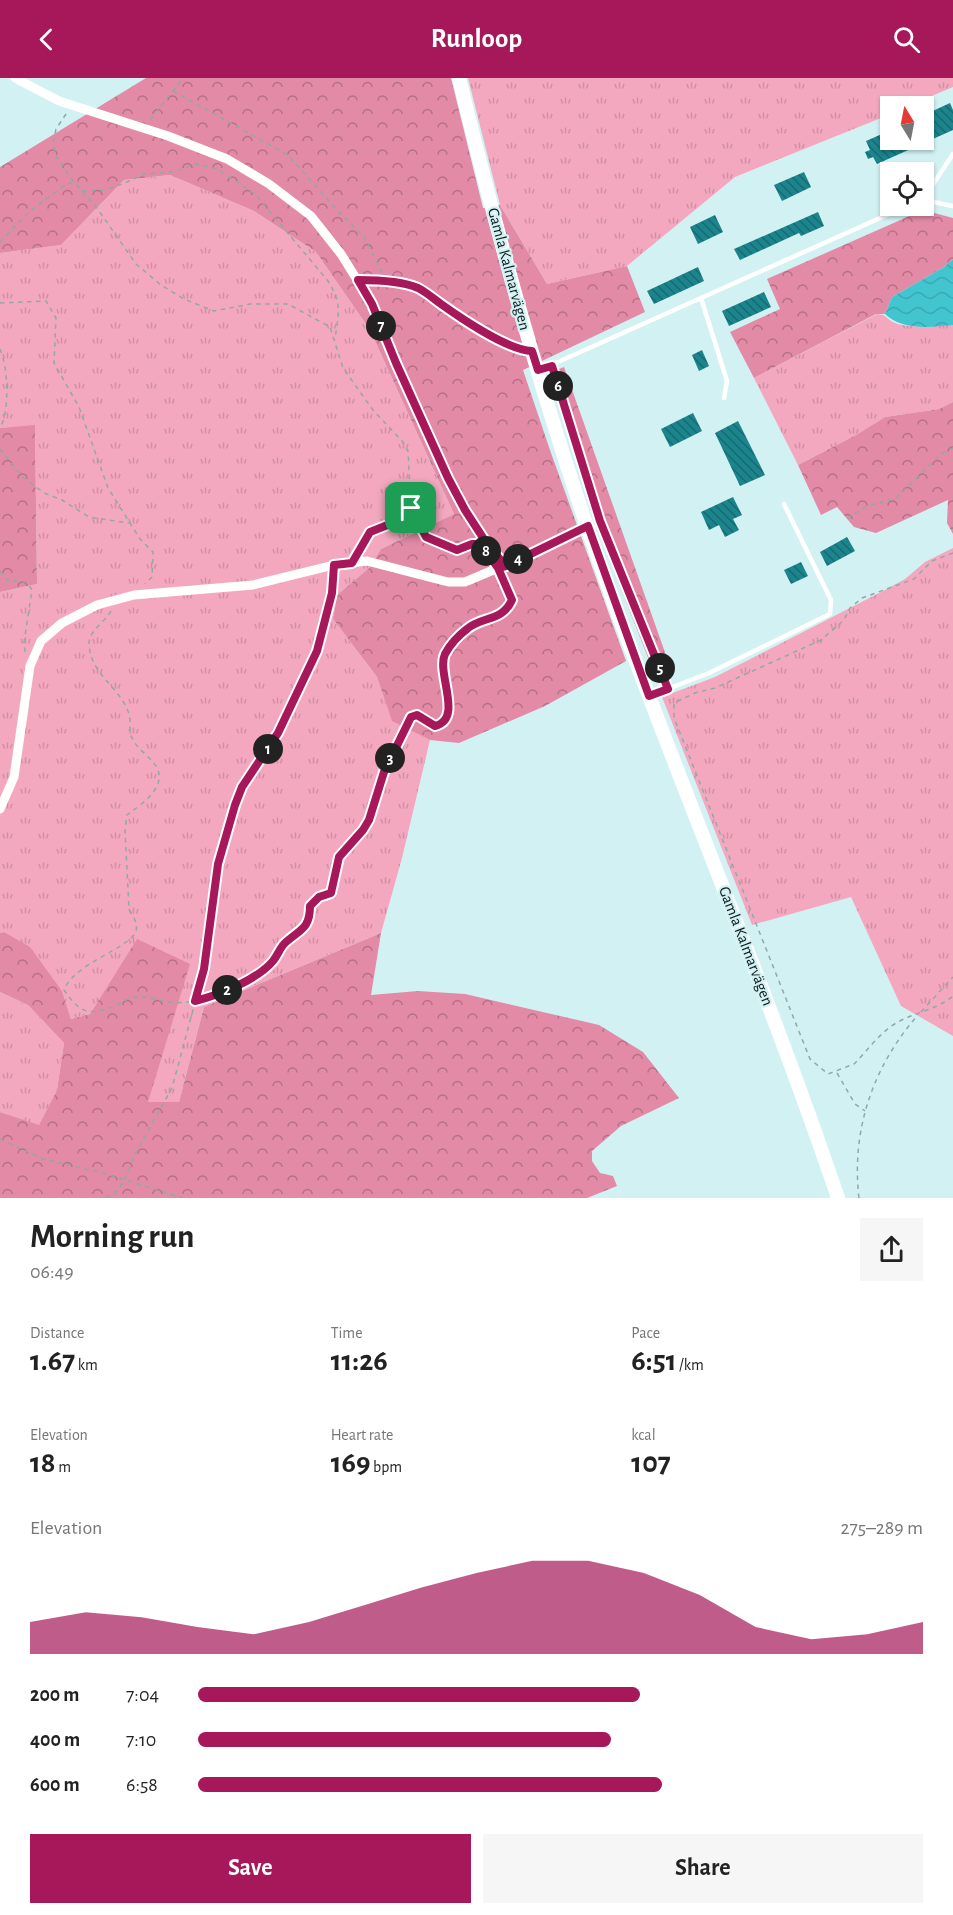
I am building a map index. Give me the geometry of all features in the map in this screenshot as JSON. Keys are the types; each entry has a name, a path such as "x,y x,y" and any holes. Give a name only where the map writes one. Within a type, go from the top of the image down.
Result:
{"street":[{"path":"15,78 37,91 71,105 144,128 227,159 269,184 311,216 342,254 372,304 448,478 465,510 502,567"},
{"name":"Gamla Kalmarvägen","path":"459,78 532,351 561,448 649,696 757,974 838,1198"},
{"path":"0,809 14,777 30,666 41,641 62,623 97,605 134,595 253,585 334,565 367,561 448,582 465,582 588,526"}],"lane":[{"path":"934,183 953,154"},
{"path":"934,201 953,206"},
{"path":"538,370 552,366 885,216"},
{"path":"701,298 727,381 724,398"},
{"path":"649,696 709,673 831,614 831,600 784,504"},
{"path":"332,593 334,565"}],"path":[{"path":"144,128 183,78"},
{"path":"173,91 288,154 364,237 387,282"},
{"path":"71,105 56,129 53,144 57,158 135,264 161,285 184,299 214,311 250,304 288,304 330,327 343,369 373,410 402,441 408,451 411,508 426,537 457,550 472,544 481,544"},
{"path":"81,191 104,190 144,174 173,172 195,164 218,169 255,194 328,280 337,295 339,304 334,342"},
{"path":"0,242 29,212 65,185 74,182"},
{"path":"358,280 374,280 417,288 511,346 532,351"},
{"path":"0,303 46,301 56,318 54,363 79,407 108,488 140,539 153,552 152,577 134,595"},
{"path":"0,349 6,376 6,401 5,420 0,428"},
{"path":"552,366 600,521 674,703 674,718 810,1059 828,1074 836,1072 854,1064 888,1028 900,1020 936,1007 953,996"},
{"path":"847,518 867,506 895,499 941,454 953,448"},
{"path":"0,449 23,477 44,493 62,500 89,517 130,523"},
{"path":"352,563 370,532 400,520 411,508"},
{"path":"674,703 694,693 716,688 820,640 844,620 850,608 862,597 914,579 932,561 953,553"},
{"path":"110,601 113,606 110,614 91,635 89,644 94,664 129,712 132,738 160,773 159,785 147,800 127,815 125,831 129,909 135,918 136,930 132,938 92,962 68,980 64,990 84,1011 97,1013 133,997 150,997 171,1003 195,1001 217,995 260,972 273,961 284,943 304,929 310,917 310,906 319,897 331,893 339,857 369,820 384,772 411,717 417,715 435,726 442,724 446,719 448,696 443,665 445,655 467,628 508,609 512,600 502,567"},
{"path":"0,571 7,580 27,582 32,590 23,653 34,657"},
{"path":"106,1198 117,1191 124,1181 134,1156 172,1088 204,969 218,864 235,805 242,787 278,733 317,651 332,593"},
{"path":"859,1198 858,1149 871,1092 896,1042 953,977"},
{"path":"836,1072 855,1104 865,1111"},
{"path":"0,1139 43,1159 103,1173 183,1198"}],"green space":[{"path":"146,78 451,78 483,208 500,205 547,284 627,266 645,312 523,370 626,661 545,706 459,743 430,740 392,721 377,677 333,619 337,595 369,568 381,549 454,514 370,330 316,252 254,211 170,175 124,180 61,245 0,253 0,167"},
{"path":"468,78 953,78 953,87 932,96 880,96 880,118 735,177 627,266 547,284 500,205"},
{"path":"170,175 254,211 316,252 370,330 454,514 381,549 369,568 337,595 333,619 377,677 392,720 430,740 402,858 381,933 204,1007 179,1102 147,1102 137,940 90,1014 71,1019 62,991 4,932 0,933 0,592 37,584 35,426 0,428 0,253 61,245 124,180"},
{"path":"934,213 953,218 953,259 944,267 892,297 885,314 876,314 754,378 730,332 780,309 767,279 909,216 934,216"},
{"path":"877,314 906,326 953,325 953,402 939,409 885,417 798,465 754,378"},
{"path":"564,367 673,675 658,683 594,520 549,373"},
{"path":"953,402 953,534 947,523 948,500 876,533 854,527 837,507 821,515 798,465 885,417 939,409"},
{"path":"35,425 37,584 0,592 0,428"},
{"path":"953,548 953,1036 901,1006 851,897 752,925 662,697 715,677 883,591 905,579 925,562"},
{"path":"4,932 30,947 62,991 71,1019 90,1014 137,939 190,964 148,1102 179,1102 204,1007 381,933 371,995 418,991 465,994 599,1025 643,1052 679,1098 621,1126 592,1151 592,1161 600,1173 613,1176 617,1186 587,1198 0,1198 0,1112 39,1125 57,1090 64,1043 28,1005 0,992 0,933"},
{"path":"0,992 28,1005 64,1043 57,1090 39,1126 0,1112"}],"water":[{"path":"953,259 953,325 917,327 900,323 885,314 892,297 944,267"}],"building":[{"path":"950,103 953,110 953,130 934,138 934,110"},
{"path":"880,135 880,150 908,150 877,164 873,157 868,159 865,152 870,150 866,141"},
{"path":"804,172 811,187 782,201 774,185"},
{"path":"818,212 824,226 801,236 799,233 740,260 734,249"},
{"path":"715,215 723,232 698,244 690,227"},
{"path":"698,267 704,281 654,304 647,291"},
{"path":"764,292 771,307 729,326 722,311"},
{"path":"702,350 709,366 699,371 692,355"},
{"path":"693,413 702,431 670,447 661,429"},
{"path":"738,421 765,475 740,486 715,433"},
{"path":"733,497 742,515 733,519 739,530 725,537 719,525 709,530 701,512"},
{"path":"847,537 855,551 827,566 820,552"},
{"path":"801,562 808,576 791,584 784,570"}],"route":[{"path":"411,508 400,520 370,532 352,563 334,565 332,593 317,651 278,733 242,787 235,805 218,864 204,969 195,1001 217,995 260,972 273,961 284,943 304,929 310,917 310,906 319,897 331,893 339,857 369,820 384,772 411,717 417,715 435,726 442,724 446,719 448,696 443,665 445,655 451,645 467,628 508,609 512,600 509,588 498,568 506,566 588,526 649,696 668,689 600,521 552,366 538,370 532,351 511,346 417,288 374,280 358,280 372,304 448,478 489,547 506,566 498,568 481,544 472,544 457,550 426,537 411,508"}]}
